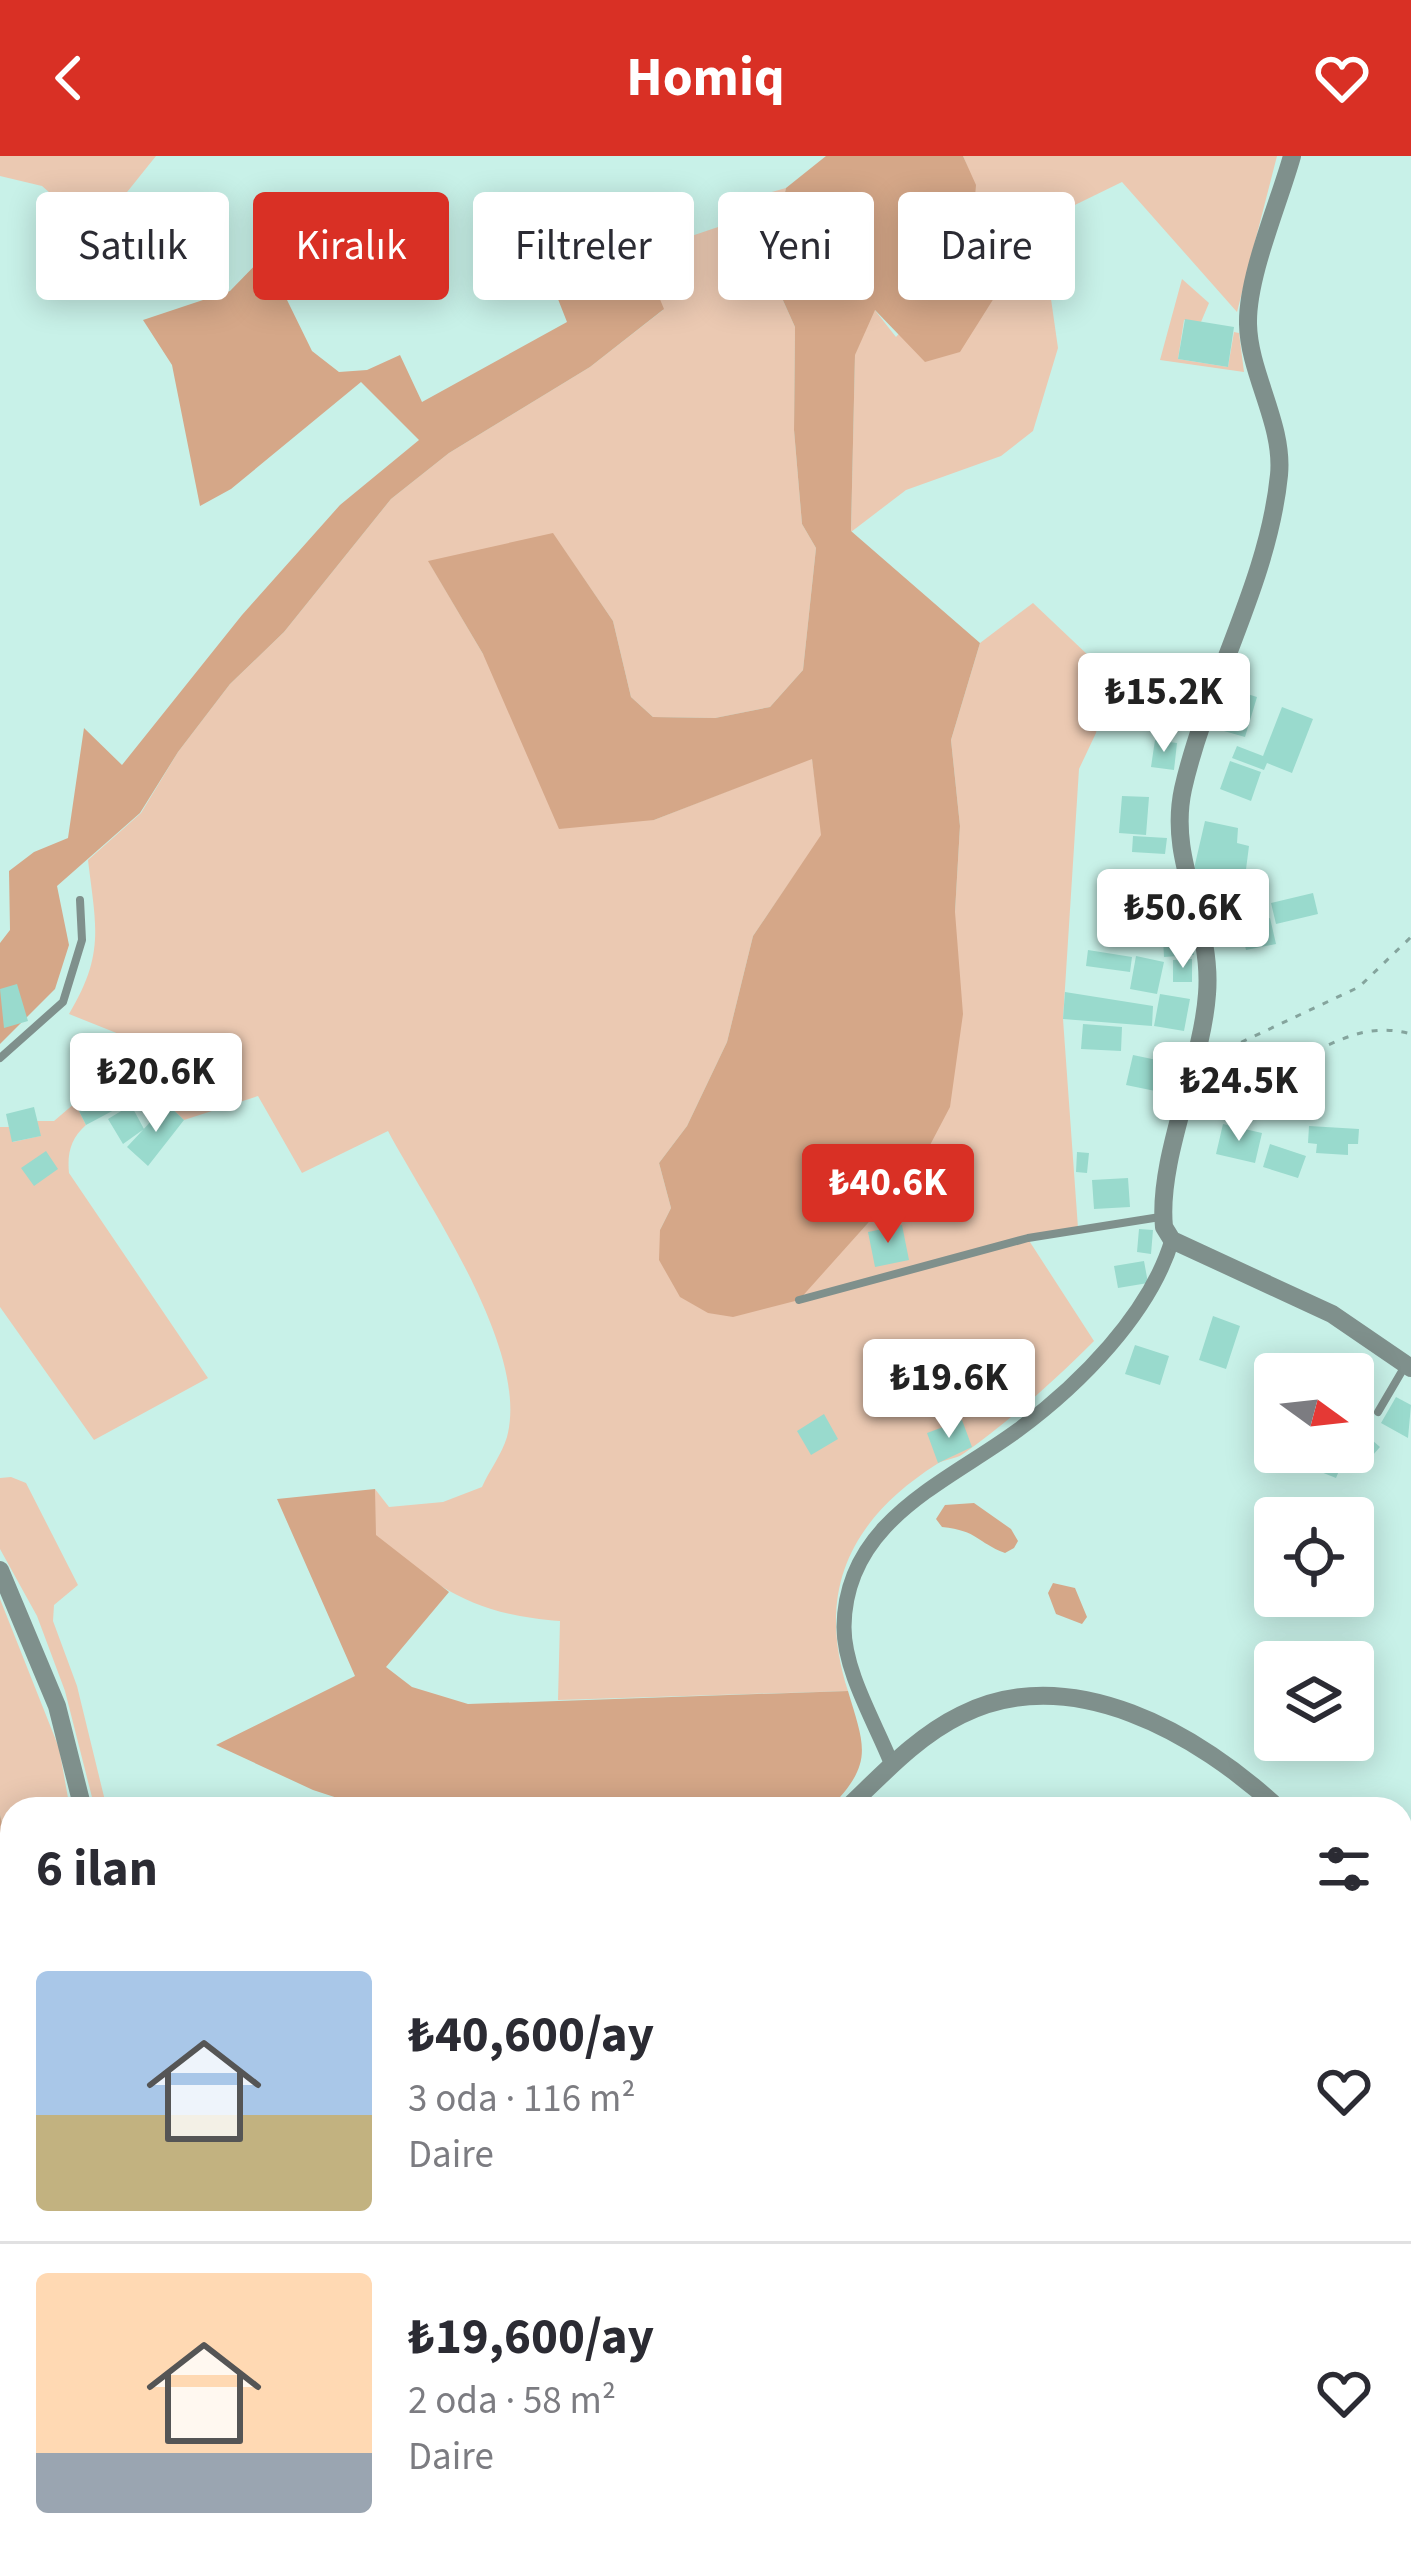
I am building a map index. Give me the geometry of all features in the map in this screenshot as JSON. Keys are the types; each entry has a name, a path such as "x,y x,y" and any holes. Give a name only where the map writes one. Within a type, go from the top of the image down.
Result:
{"street":[{"path":"892,1765 844,1631 849,1594 863,1556 906,1504 1022,1427 1110,1343 1156,1282 1172,1240 1163,1217 1208,992 1202,920 1178,849 1178,820 1195,744 1254,580 1278,479 1277,451 1248,324 1292,156"},
{"path":"1172,1240 1332,1314 1408,1366"},
{"path":"0,1570 57,1706 80,1797"},
{"path":"859,1797 938,1728 981,1706 1060,1696 1115,1708 1172,1733 1230,1768 1265,1797"}],"lane":[{"path":"0,1058 63,1002 82,940 80,900"},
{"path":"799,1300 1028,1238 1163,1217"},
{"path":"1378,1412 1408,1366"}],"path":[{"path":"1411,937 1359,987 1211,1057 1266,1068 1303,1059 1367,1029 1411,1034"}],"shaded area":[{"path":"0,156 156,156 127,192 49,192 0,176"},
{"path":"826,156 963,156 976,185 975,192 898,192 898,300 993,300 960,352 925,362 875,310 855,355 851,531 980,643 951,740 960,826 955,912 963,1014 950,1107 919,1166 799,1300 733,1317 708,1313 680,1297 659,1260 660,1230 671,1208 659,1163 687,1126 727,1042 753,936 821,835 812,759 654,820 559,829 483,654 428,561 553,533 613,621 631,697 653,717 715,718 770,707 803,670 816,548 802,524 794,430 795,327 783,300 874,300 874,192 785,192"},
{"path":"963,156 1277,156 1237,312 1122,182 1075,205 1075,192 973,192"},
{"path":"718,227 718,300 783,300 795,327 794,430 802,524 816,548 803,670 770,707 715,718 653,717 631,697 613,621 553,534 429,562 483,654 654,820 812,758 822,835 753,936 727,1042 687,1126 659,1163 671,1208 660,1230 955,912 960,826 951,740 980,643 1033,603 1109,675 1096,733 1079,769 1063,1019 1078,1228 1028,1239 1094,1341 996,1429 907,1486 862,1534 839,1590 836,1622 848,1691 558,1700 560,1621 481,1606 418,1571 375,1535 375,1489 389,1507 443,1502 482,1487 507,1437 510,1402 504,1363 490,1322 388,1131 302,1173 258,1096 184,1120 167,1104 179,1058 69,1014 93,957 95,922 88,860 141,813 178,752 230,684 284,632 391,499 449,453 590,367 663,310 659,300 694,300 694,235"},
{"path":"253,267 253,300 287,300 312,351 339,372 367,370 400,355 422,402 567,322 558,300 660,300 664,309 590,367 449,453 391,499 284,632 230,684 178,752 140,813 57,886 69,945 55,989 0,1044 0,943 10,930 9,871 34,852 68,838 84,728 122,765 242,615 340,505 419,440 361,382 231,489 200,506 172,365 143,320 203,300 229,300 229,291"},
{"path":"1182,279 1209,303 1201,322 1184,320 1178,359 1228,367 1234,332 1239,333 1244,372 1160,360"},
{"path":"930,300 1051,300 1058,348 1033,431 1001,456 906,490 851,532 855,354 874,309 896,337"},
{"path":"75,1103 86,1125 71,1146 69,1173 208,1378 94,1440 0,1307 0,1127 9,1127 13,1142 40,1136 37,1121 54,1121"},
{"path":"0,1478 26,1483 78,1585 54,1605 53,1621 77,1686 104,1797 92,1797 65,1691 37,1616 0,1549"},
{"path":"375,1489 376,1535 449,1592 386,1667 412,1687 468,1704 848,1691 862,1754 853,1779 840,1797 334,1797 216,1745 355,1676 277,1499"},
{"path":"974,1503 1011,1529 1018,1541 1014,1548 1005,1553 971,1534 942,1527 936,1519 945,1505"},
{"path":"1053,1583 1075,1588 1087,1617 1082,1624 1056,1614 1048,1593"},
{"path":"0,1599 59,1748 68,1797 0,1797"}],"building":[{"path":"1185,319 1234,327 1228,367 1178,359"},
{"path":"1155,682 1183,693 1179,722 1150,718"},
{"path":"1228,688 1257,697 1245,737 1217,729"},
{"path":"1282,707 1313,719 1292,773 1267,763 1264,770 1232,758 1237,746 1263,756"},
{"path":"1155,740 1177,743 1174,770 1151,767"},
{"path":"1230,761 1261,772 1251,801 1220,789"},
{"path":"1122,796 1149,797 1146,835 1119,833"},
{"path":"1205,821 1238,828 1237,843 1249,846 1244,885 1193,873"},
{"path":"1133,836 1167,838 1165,854 1132,852"},
{"path":"1313,893 1318,914 1276,924 1271,903"},
{"path":"1190,917 1194,955 1164,957 1162,919"},
{"path":"1270,918 1276,944 1246,950 1240,925"},
{"path":"1088,950 1132,957 1130,972 1086,966"},
{"path":"1136,956 1164,962 1157,994 1130,989"},
{"path":"1192,959 1192,982 1173,982 1173,960"},
{"path":"17,984 28,1021 4,1028 0,989"},
{"path":"1065,992 1153,1006 1152,1026 1063,1019"},
{"path":"1160,994 1190,999 1184,1031 1154,1026"},
{"path":"1083,1024 1122,1027 1121,1051 1081,1049"},
{"path":"121,1035 179,1058 169,1083 111,1060"},
{"path":"1133,1055 1171,1063 1165,1093 1126,1085"},
{"path":"114,1069 131,1101 86,1125 70,1093"},
{"path":"1217,1082 1255,1090 1249,1119 1211,1111"},
{"path":"167,1104 184,1120 148,1166 127,1147"},
{"path":"131,1105 144,1129 123,1144 108,1119"},
{"path":"34,1107 41,1136 12,1142 6,1114"},
{"path":"1223,1124 1262,1133 1255,1163 1216,1154"},
{"path":"1309,1126 1359,1129 1358,1144 1348,1144 1348,1155 1316,1153 1317,1144 1308,1143"},
{"path":"1270,1144 1306,1156 1298,1178 1263,1167"},
{"path":"46,1151 58,1169 34,1186 21,1168"},
{"path":"1077,1152 1089,1153 1087,1173 1076,1172"},
{"path":"1128,1178 1130,1207 1094,1209 1092,1180"},
{"path":"902,1225 909,1260 875,1267 868,1232"},
{"path":"1139,1229 1153,1230 1151,1254 1137,1252"},
{"path":"1144,1261 1148,1283 1118,1288 1114,1266"},
{"path":"1213,1316 1240,1326 1226,1369 1199,1360"},
{"path":"1135,1345 1169,1356 1160,1385 1125,1374"},
{"path":"1396,1397 1411,1405 1408,1438 1381,1423"},
{"path":"824,1414 838,1439 811,1455 797,1431"},
{"path":"962,1420 972,1447 938,1463 927,1433"}]}
